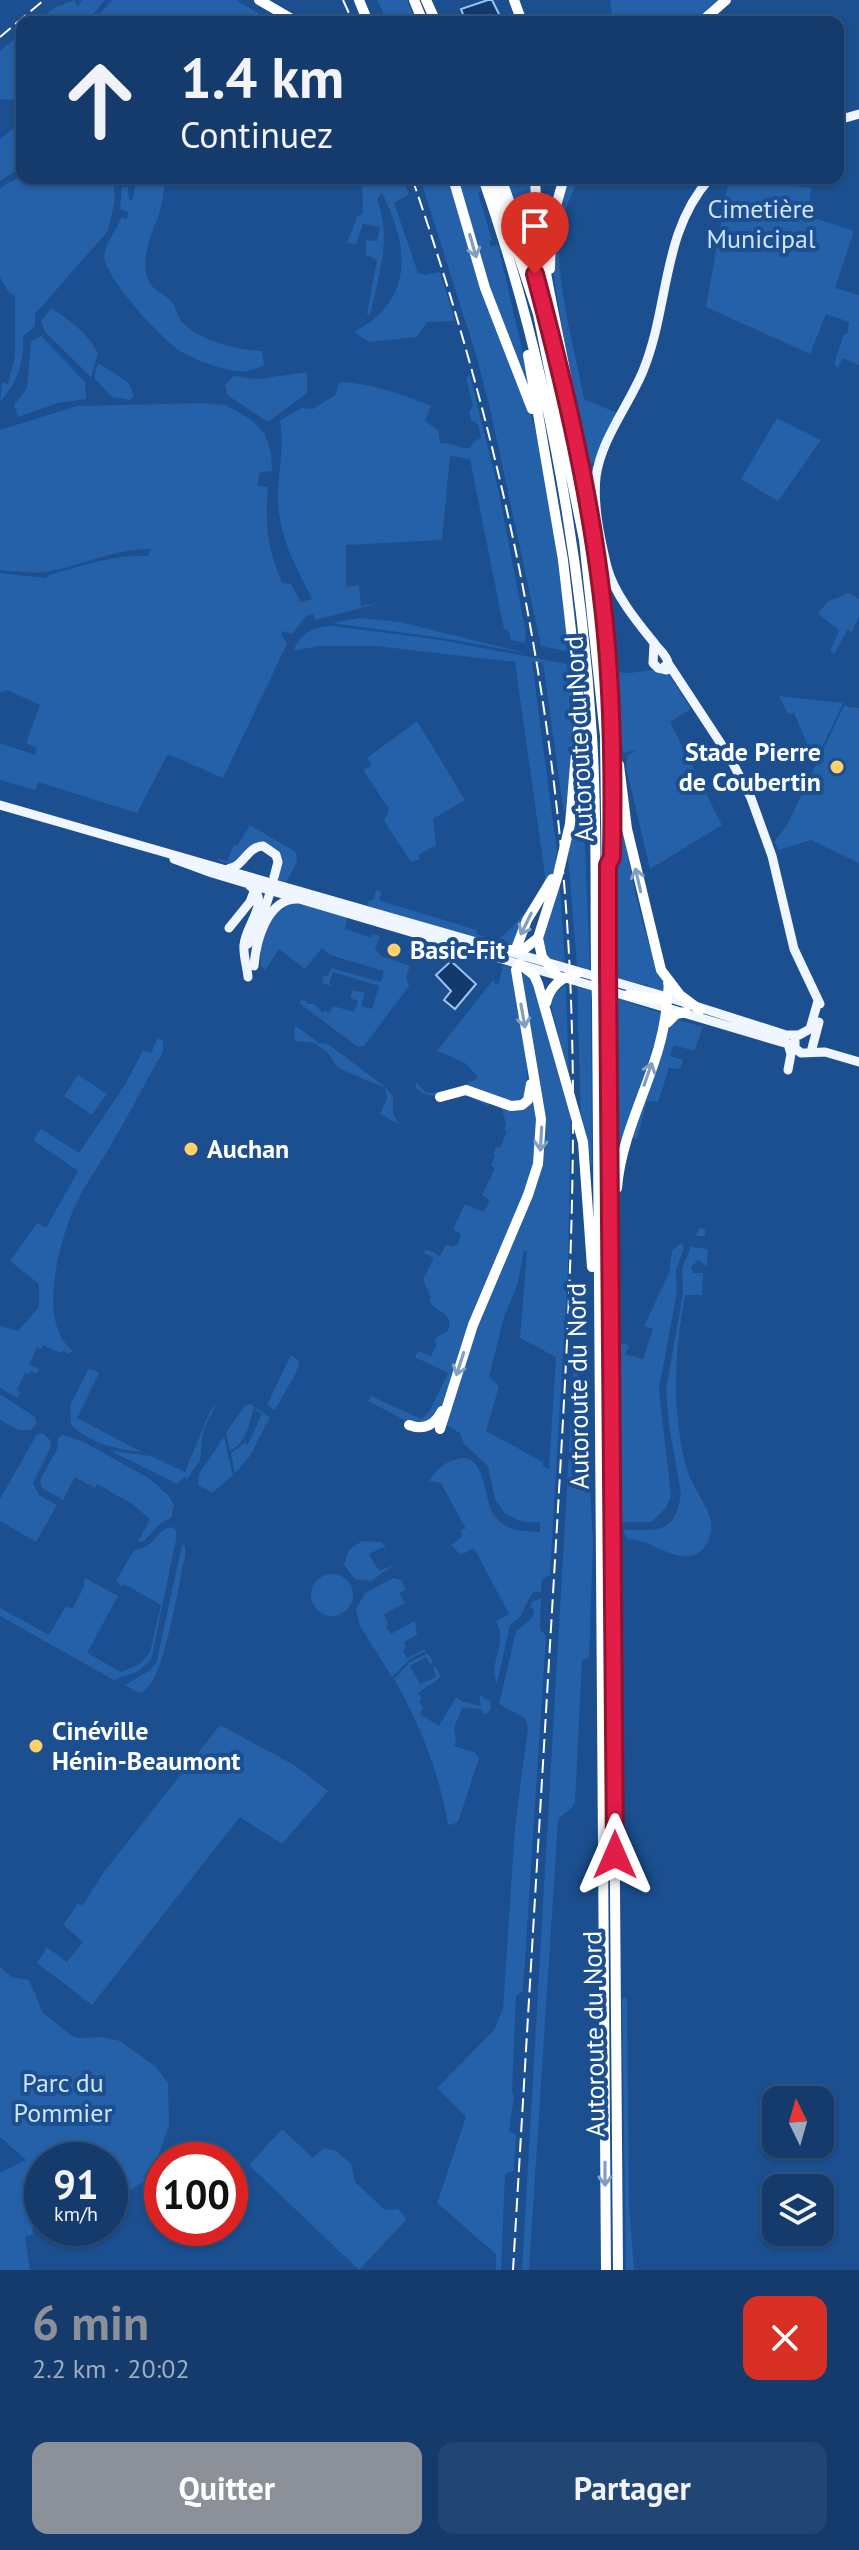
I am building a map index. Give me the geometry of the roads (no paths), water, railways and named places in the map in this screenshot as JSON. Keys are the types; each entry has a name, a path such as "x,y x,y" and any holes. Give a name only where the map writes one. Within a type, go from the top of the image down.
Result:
{"highway":[{"path":"259,0 287,16"},
{"path":"709,16 726,0"},
{"path":"455,184 485,288 525,388 546,461"},
{"name":"Autoroute du Nord","path":"485,184 532,343 557,461 579,647"},
{"name":"Autoroute du Nord","path":"495,184 538,314 584,540 602,651"},
{"path":"503,184 535,274 576,446"},
{"path":"535,184 540,245 596,565 604,677 627,829 656,956 670,989 666,1025 622,1151 616,1225 612,1233"},
{"path":"558,334 549,241 554,206 562,184"},
{"path":"513,275 582,674 578,692 574,797 563,855 538,938 540,952 560,976"},
{"name":"Autoroute du Nord","path":"582,674 595,811 602,967 598,1309 606,2270"},
{"name":"Autoroute du Nord","path":"602,967 608,865 612,857 613,768 604,677"},
{"path":"578,692 588,791 595,811"},
{"path":"517,946 527,920 545,893 563,855"},
{"path":"499,950 523,950 538,938"},
{"path":"518,967 536,977 583,1142 588,1180 593,1297 598,1309"},
{"path":"440,1429 484,1295 538,1164 541,1119 518,967"},
{"path":"546,1009 550,991 560,976 578,973"},
{"path":"668,982 700,1010"},
{"path":"628,995 667,1002"},
{"name":"Autoroute du Nord","path":"602,1002 612,1233 618,2270"},
{"path":"666,1025 674,1016 686,1012"},
{"path":"440,1097 466,1090 511,1106 522,1105 530,1096 531,1062"},
{"path":"409,1425 425,1427 436,1421 451,1392"}],"main road":[{"path":"190,862 225,869 253,884 499,950 786,1035 796,1039 801,1053 814,1045 821,1016 818,1001 794,949 772,856 751,798 724,749 614,585 600,533 596,489 602,454 652,349 679,225 705,184"},
{"path":"0,808 190,862 518,967 628,995"},
{"path":"225,869 236,867 257,846 271,849 278,862 274,877"},
{"path":"246,856 247,868 259,897 259,906 245,936 243,955 251,970"},
{"path":"229,928 250,902 253,884"},
{"path":"251,970 250,953 255,932 269,896"},
{"path":"251,970 257,943 273,908 287,900 299,899"},
{"path":"788,1070 796,1039 812,1027 818,1001"},
{"path":"667,1002 686,1012 796,1039 810,1035 814,1045"},
{"path":"814,1045 859,1059"}],"railway":[{"path":"25,16 44,0"},
{"path":"343,0 350,16"},
{"path":"0,37 16,24"},
{"path":"414,184 490,437 528,613 555,792 570,967 573,1136 569,1306 513,2270"}],"place":[{"name":"Stade Pierre de Coubertin","path":"837,767"},
{"name":"Basic-Fit","path":"394,950"},
{"name":"Auchan","path":"191,1149"},
{"name":"Cinéville Hénin-Beaumont","path":"36,1746"}],"park label":[{"name":"Cimetière Municipal","path":"761,224"},
{"name":"Parc du Pommier","path":"63,2098"}]}
